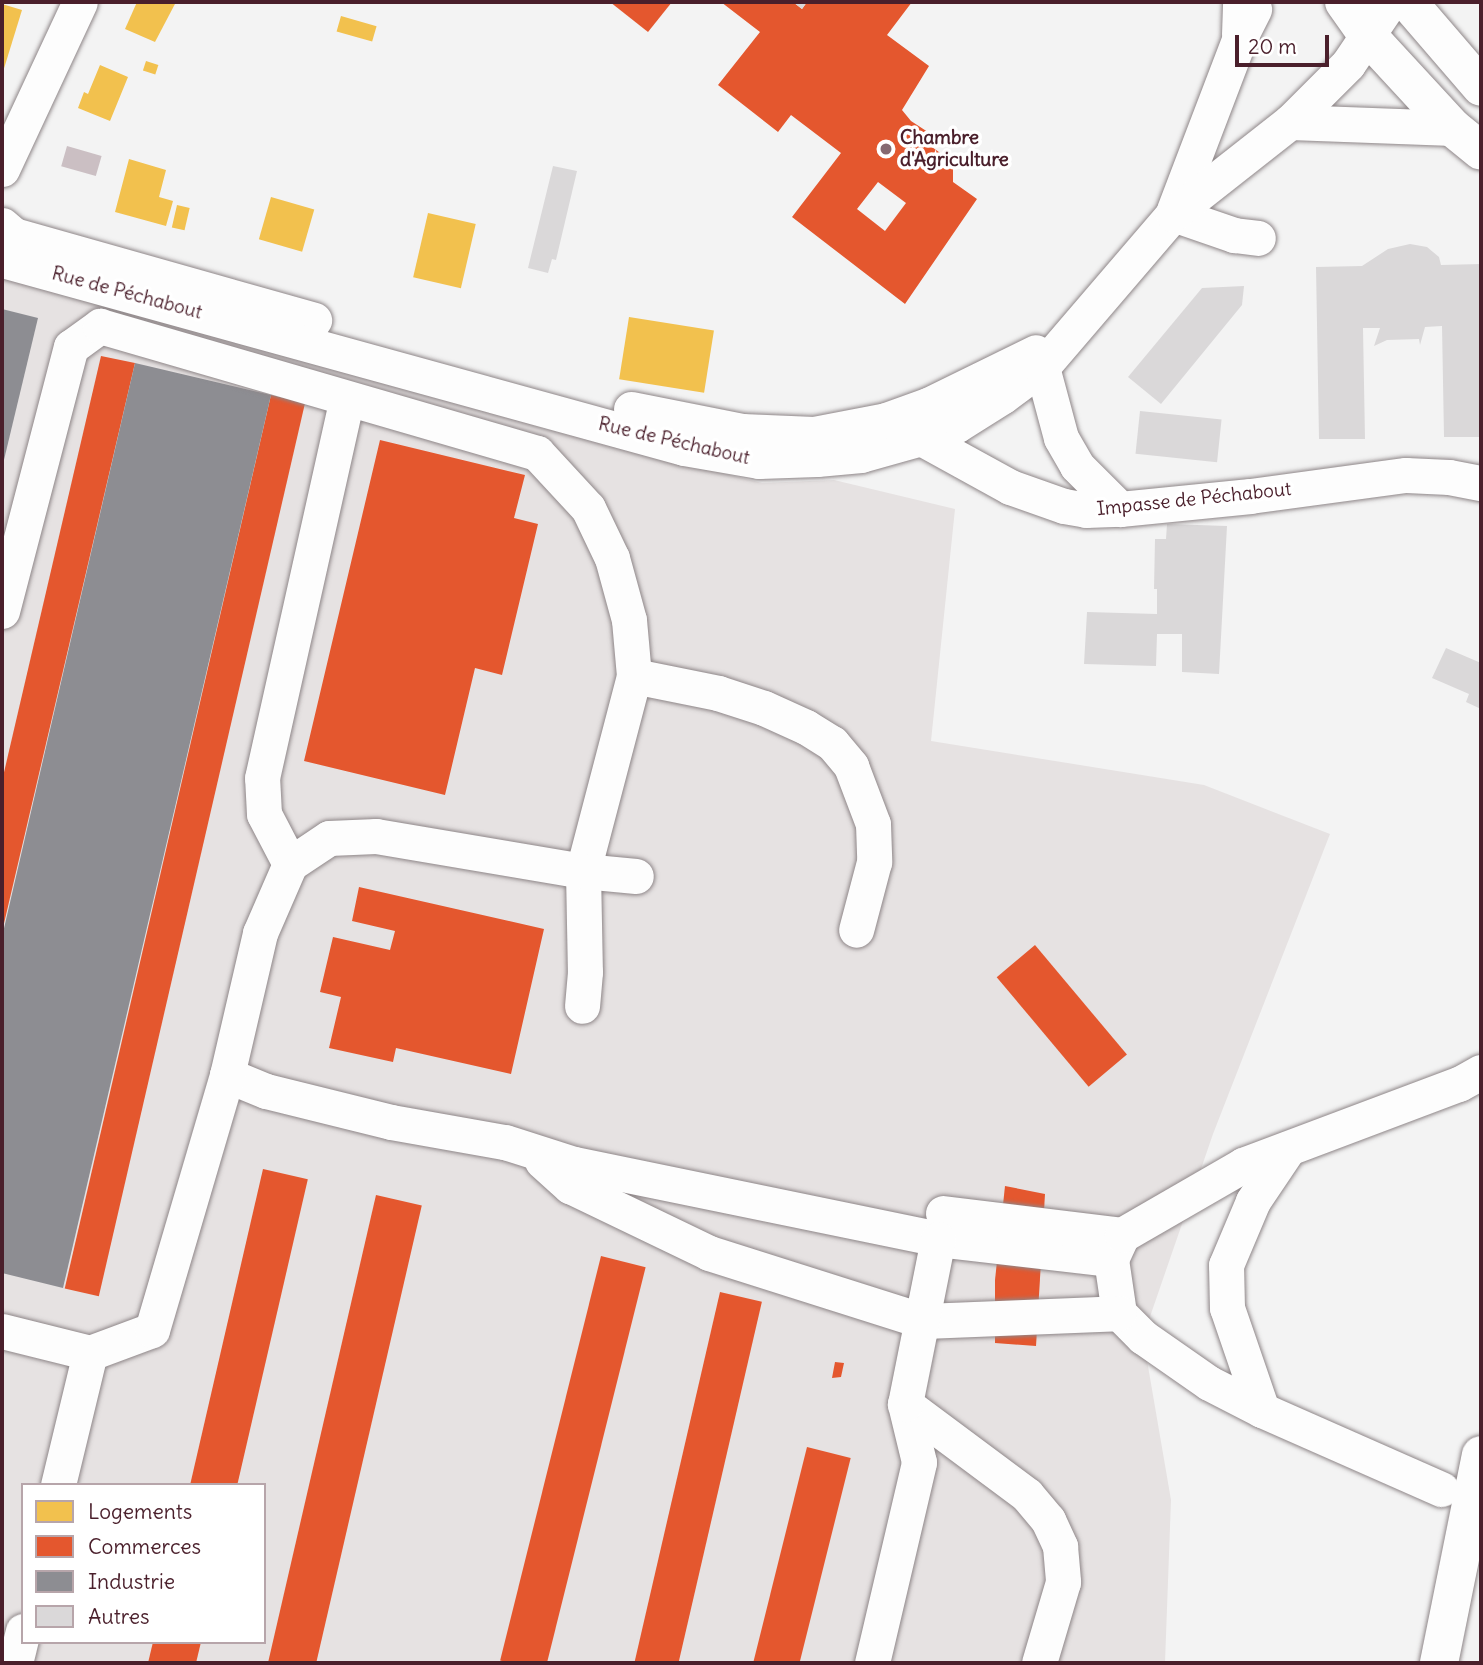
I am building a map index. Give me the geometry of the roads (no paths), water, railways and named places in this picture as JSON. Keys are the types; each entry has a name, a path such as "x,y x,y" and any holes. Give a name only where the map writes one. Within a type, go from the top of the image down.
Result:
{"main road":[{"path":"1344,2 1368,36 1467,139"},
{"path":"1408,2 1481,87"},
{"path":"1439,1663 1481,1455"}],"street":[{"path":"2,169 80,2"},
{"path":"1258,2 1242,19 1173,214 1234,235 1258,238"},
{"name":"Rue de Péchabout","path":"2,260 684,448 758,461 861,455 957,425 1042,367 1173,214 1290,122 1331,83 1368,36 1390,2"},
{"path":"1290,122 1467,139"},
{"path":"2,225 13,235 492,369 575,397 694,424 742,431 814,434 886,421 928,405 1070,335"},
{"path":"2,611 71,347 100,326 537,453 587,508 612,558 629,620 634,676 583,872 585,971 582,1006"},
{"path":"1042,367 1061,438 1077,467 1120,509"},
{"path":"290,864 264,814 262,778 348,398"},
{"name":"Impasse de Péchabout","path":"921,438 1010,487 1064,506 1120,509 1406,475 1449,477 1481,483"},
{"path":"634,676 718,693 764,708 806,727 832,743 851,766 873,824 874,862 856,930"},
{"path":"2,1331 90,1353 152,1331 227,1075 260,933 290,864 329,838 376,836 583,872 636,876"},
{"path":"227,1075 266,1091 379,1119 505,1142 574,1164 940,1226 1116,1247 1244,1166 1474,1083"},
{"path":"1262,1410 1227,1308 1226,1265 1253,1201 1288,1149"},
{"path":"531,1151 570,1185 709,1253 923,1321 1119,1313"},
{"path":"872,1663 919,1462 905,1404 940,1226"},
{"path":"1116,1247 1119,1313 1143,1337 1209,1383 1262,1410 1441,1489"},
{"path":"58,1483 90,1353"},
{"path":"905,1404 1027,1495 1048,1520 1060,1546 1063,1582 1039,1663"},
{"path":"15,1663 21,1639"}],"place":[{"name":"Chambre d'Agriculture","path":"886,149"}]}
